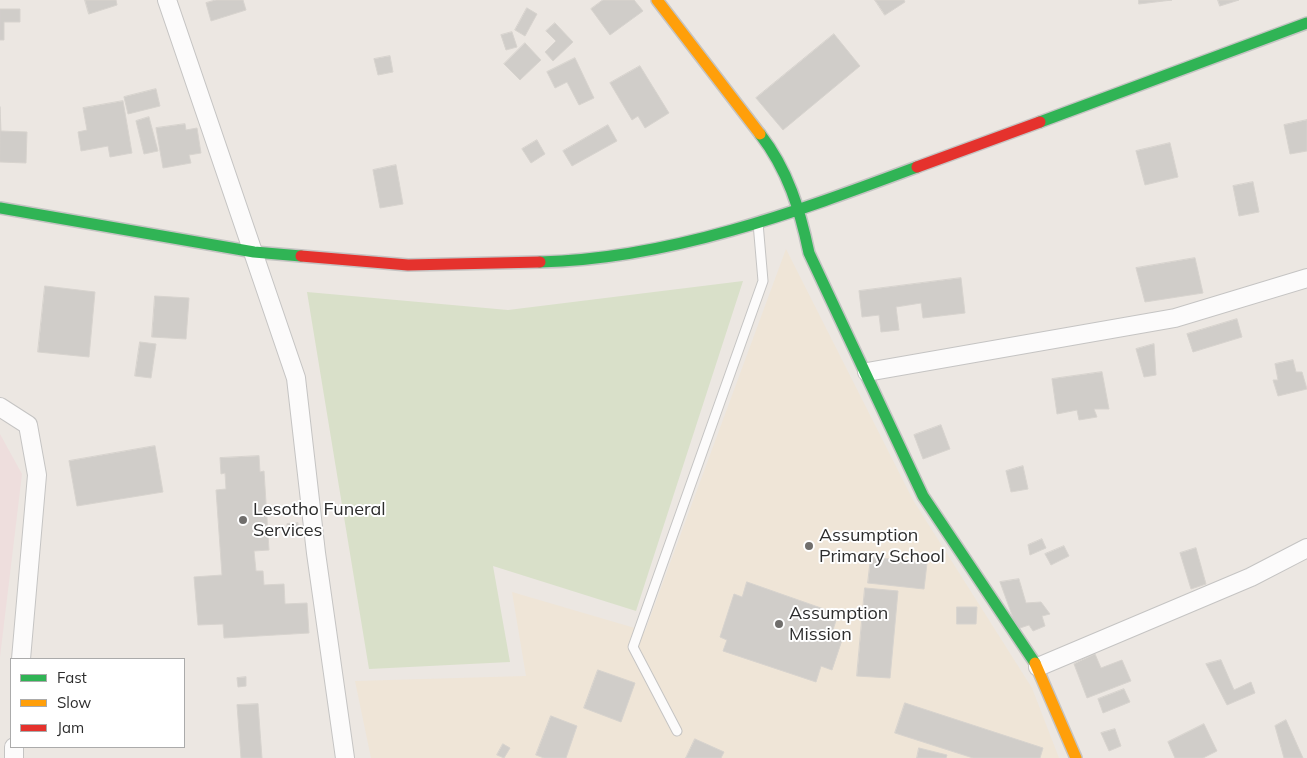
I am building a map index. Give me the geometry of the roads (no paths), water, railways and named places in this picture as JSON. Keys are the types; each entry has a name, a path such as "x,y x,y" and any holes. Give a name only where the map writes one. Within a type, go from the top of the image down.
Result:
{"main road":[{"path":"657,0 773,151 800,210 809,253 867,372 923,496 1038,668 1076,758"},
{"path":"0,208 254,252 408,265 544,262 643,253 800,210 1307,22"}],"street":[{"path":"167,0 296,378 316,553 345,758"},
{"path":"867,372 1176,318 1307,278"},
{"path":"0,407 28,425 37,475 21,658"},
{"path":"1038,668 1251,577 1307,548"}],"lane":[{"path":"677,731 633,647 763,281 758,222"}],"place":[{"name":"Lesotho Funeral Services","path":"243,520"},
{"name":"Assumption Primary School","path":"809,546"},
{"name":"Assumption Mission","path":"779,624"}]}
